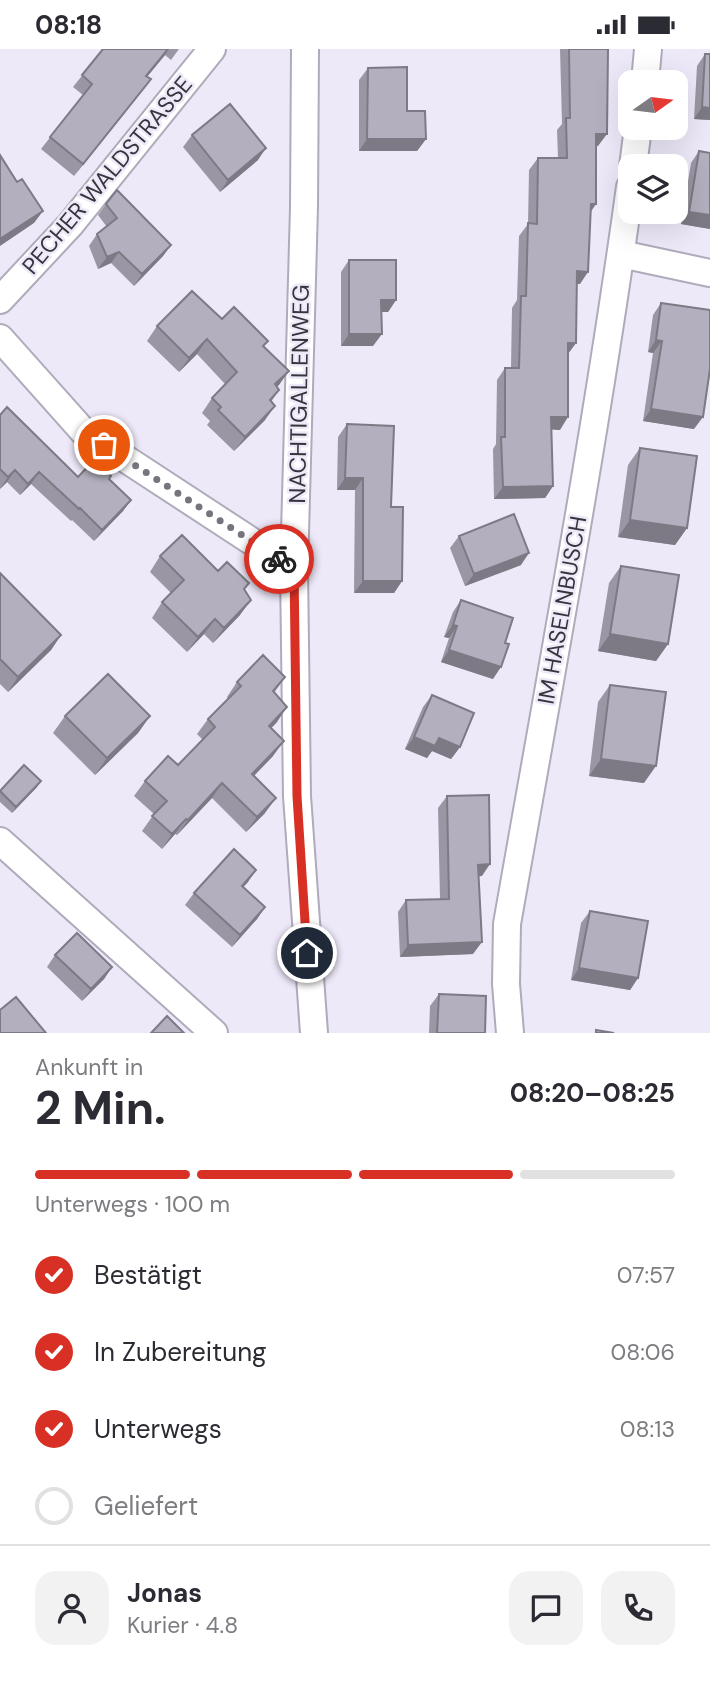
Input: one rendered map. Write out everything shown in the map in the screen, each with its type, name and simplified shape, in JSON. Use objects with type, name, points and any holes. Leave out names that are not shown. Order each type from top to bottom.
[{"type":"street","name":"PECHER WALDSTRASSE","points":[[0,300],[70,225],[212,49]]},
{"type":"street","name":"NACHTIGALLENWEG","points":[[305,49],[304,207],[294,569],[297,796],[314,1033]]},
{"type":"street","name":"IM HASELNBUSCH","points":[[510,1033],[506,984],[507,924],[625,224]]},
{"type":"street","points":[[621,254],[710,273]]},
{"type":"street","points":[[0,338],[83,431],[294,569]]},
{"type":"street","points":[[0,841],[214,1033]]},
{"type":"building","points":[[103,49],[168,49],[146,76],[151,79],[83,164],[50,137],[92,84],[82,75]]},
{"type":"building","points":[[569,49],[608,49],[607,134],[596,134],[596,204],[591,204],[588,272],[577,271],[576,343],[568,343],[568,417],[551,417],[553,486],[503,487],[501,437],[505,437],[505,368],[519,368],[521,296],[526,296],[528,223],[537,224],[538,158],[567,158],[566,118],[570,118]]},
{"type":"building","points":[[705,54],[710,54],[710,108],[702,107]]},
{"type":"building","points":[[407,67],[407,111],[425,111],[426,139],[367,139],[368,68]]},
{"type":"building","points":[[230,104],[266,148],[228,180],[192,135]]},
{"type":"building","points":[[699,151],[710,153],[710,215],[689,212]]},
{"type":"building","points":[[0,155],[17,182],[22,179],[43,211],[0,239]]},
{"type":"building","points":[[117,190],[171,245],[142,274],[119,252],[107,257],[97,234],[117,218],[106,204]]},
{"type":"building","points":[[349,260],[396,260],[396,300],[381,300],[382,334],[349,334]]},
{"type":"building","points":[[192,291],[222,319],[234,307],[268,341],[263,346],[289,371],[275,384],[279,390],[270,400],[275,406],[245,437],[218,410],[221,407],[212,398],[237,372],[207,339],[189,358],[157,326]]},
{"type":"building","points":[[661,303],[710,310],[710,369],[703,417],[651,409],[662,341],[656,340]]},
{"type":"building","points":[[7,407],[78,477],[94,460],[131,500],[102,530],[39,472],[28,484],[15,470],[8,477],[0,469],[0,415]]},
{"type":"building","points":[[347,424],[394,426],[391,507],[403,507],[402,581],[363,581],[363,478],[345,478]]},
{"type":"building","points":[[640,448],[697,456],[687,528],[630,520]]},
{"type":"building","points":[[514,514],[529,553],[474,574],[459,536]]},
{"type":"building","points":[[182,535],[218,571],[227,562],[249,583],[244,589],[251,600],[224,628],[215,619],[198,637],[162,602],[184,580],[160,556]]},
{"type":"building","points":[[621,566],[679,575],[668,644],[610,634]]},
{"type":"building","points":[[0,573],[61,635],[18,677],[0,659]]},
{"type":"building","points":[[461,600],[513,618],[505,643],[509,644],[501,667],[449,650],[457,626],[453,625]]},
{"type":"building","points":[[263,655],[285,677],[273,691],[287,707],[269,726],[284,741],[252,774],[276,798],[257,817],[222,783],[172,834],[152,816],[167,801],[145,781],[168,756],[178,765],[215,727],[208,719],[241,686],[237,682]]},
{"type":"building","points":[[108,674],[150,716],[107,758],[65,716]]},
{"type":"building","points":[[610,685],[666,692],[656,766],[601,759]]},
{"type":"building","points":[[432,695],[474,713],[460,747],[439,738],[435,746],[414,737]]},
{"type":"building","points":[[24,765],[41,781],[16,807],[0,791]]},
{"type":"building","points":[[489,795],[490,864],[478,865],[482,942],[408,945],[406,900],[449,899],[447,796]]},
{"type":"building","points":[[234,849],[256,870],[242,886],[265,907],[240,935],[194,893]]},
{"type":"building","points":[[590,911],[648,921],[638,978],[579,968]]},
{"type":"building","points":[[77,933],[112,967],[91,989],[55,955]]},
{"type":"building","points":[[439,994],[486,996],[485,1033],[437,1033]]},
{"type":"building","points":[[16,997],[46,1033],[0,1033],[0,1010]]},
{"type":"building","points":[[167,1016],[184,1033],[151,1033]]},
{"type":"way so far","points":[[104,445],[279,559]]},
{"type":"route","points":[[279,559],[294,569],[297,796],[307,953]]}]
